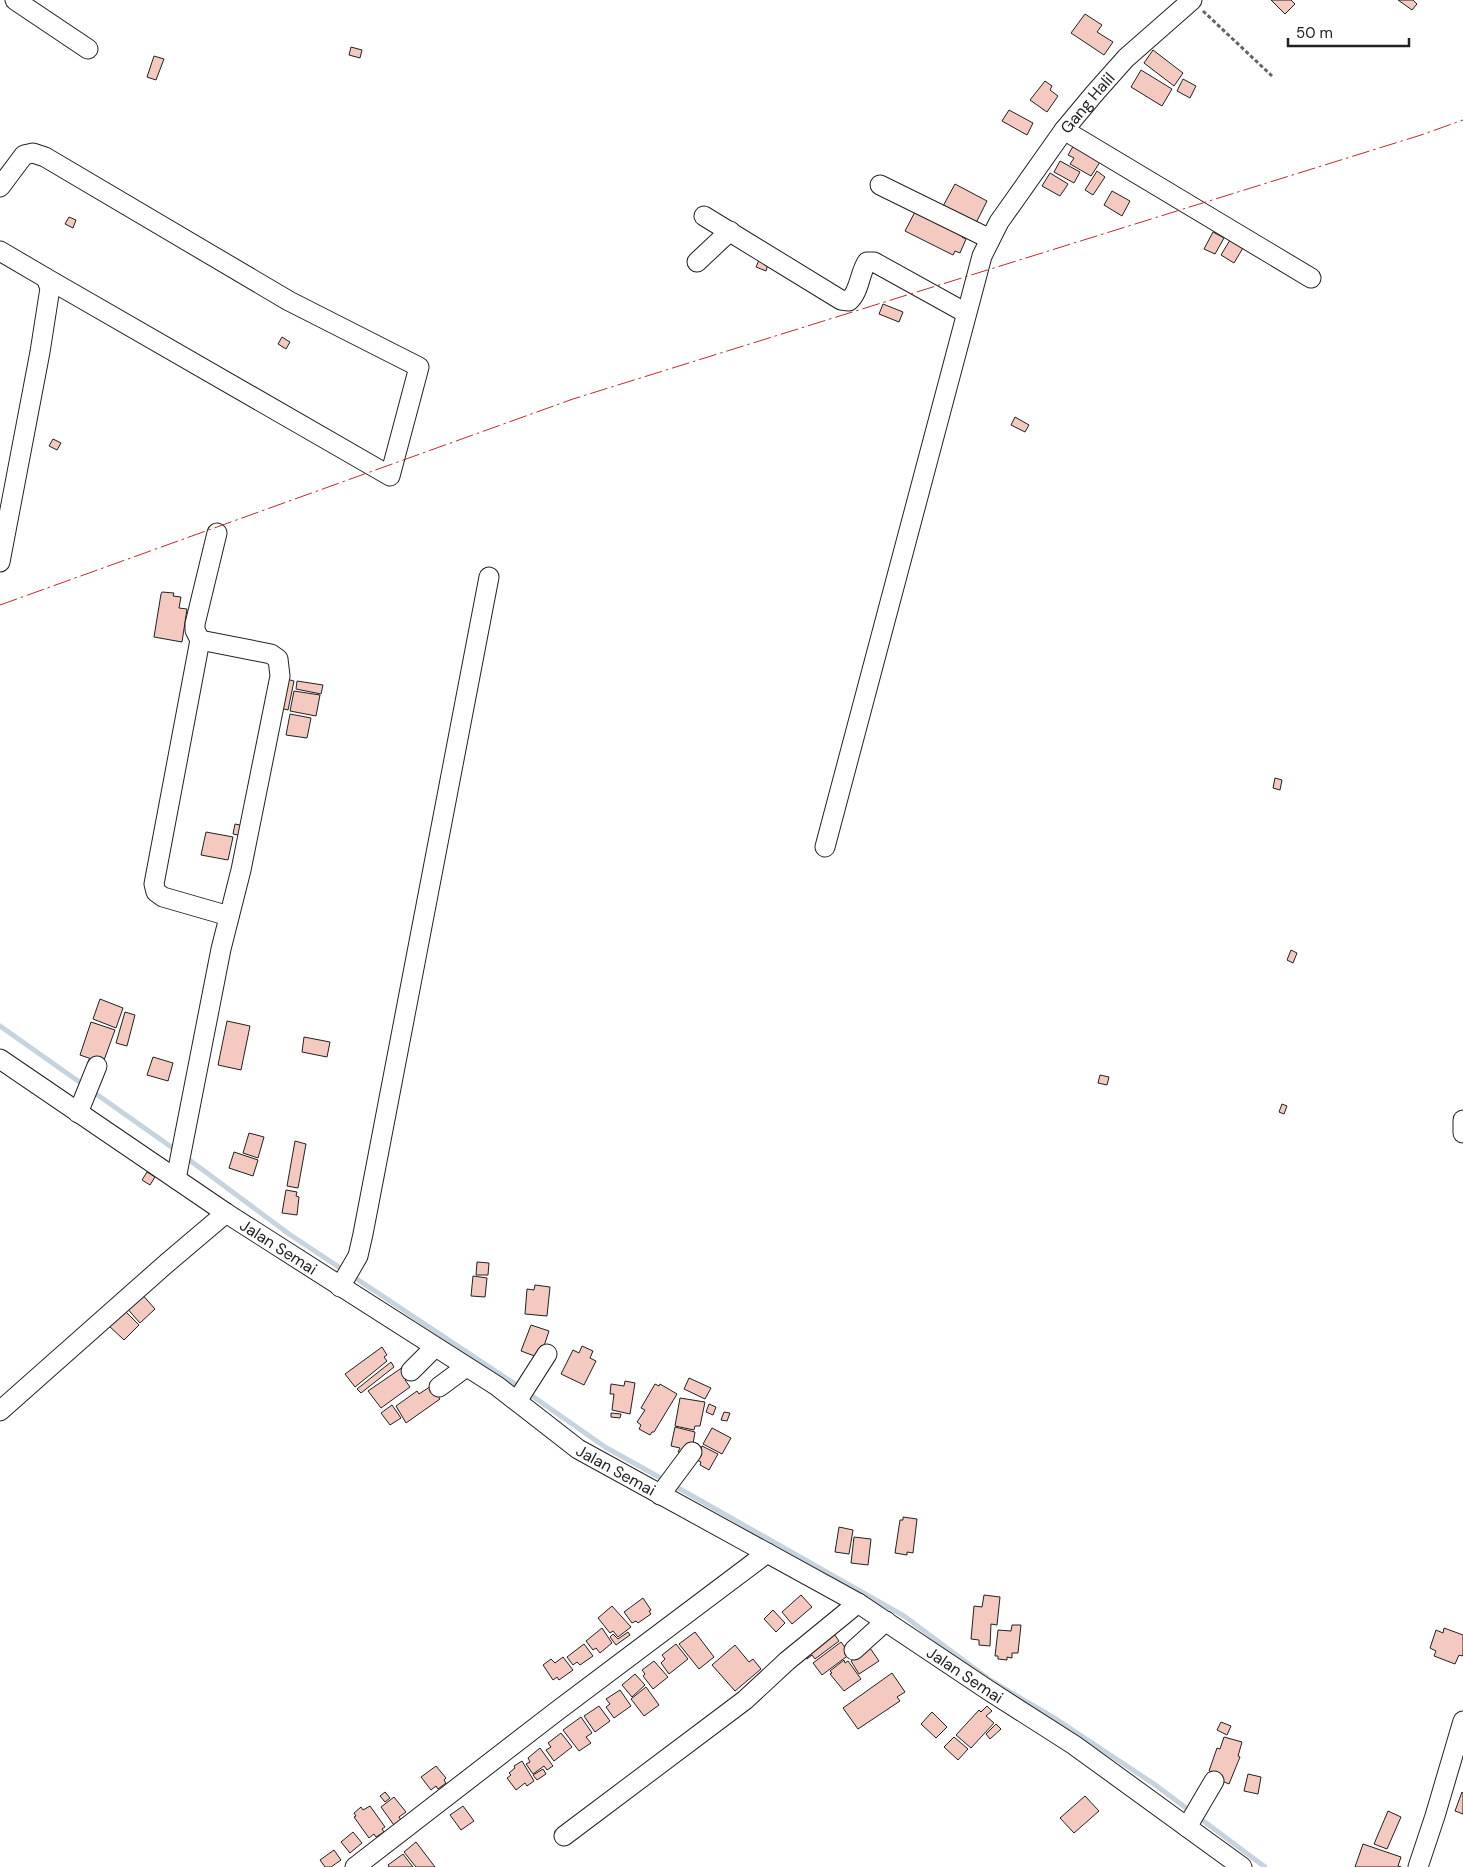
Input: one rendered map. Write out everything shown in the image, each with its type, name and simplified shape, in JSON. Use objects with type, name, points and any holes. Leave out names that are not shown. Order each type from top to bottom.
[{"type":"street","points":[[15,0],[88,49]]},
{"type":"street","name":"Gang Halil","points":[[825,847],[982,256],[999,222],[1064,130],[1126,58],[1192,0]]},
{"type":"street","points":[[1064,130],[1311,278]]},
{"type":"street","points":[[0,187],[24,155],[33,153],[45,157],[289,301],[419,367],[390,476],[0,251]]},
{"type":"street","points":[[880,185],[990,239]]},
{"type":"street","points":[[704,216],[841,300],[849,301],[854,297],[863,268],[867,262],[874,262],[966,313]]},
{"type":"street","points":[[697,262],[730,231]]},
{"type":"street","points":[[0,562],[50,288],[46,278]]},
{"type":"street","points":[[217,533],[195,624],[195,630],[200,640],[154,884],[156,892],[163,897],[229,916]]},
{"type":"street","points":[[342,1284],[358,1256],[363,1234],[489,577]]},
{"type":"street","points":[[177,1175],[280,676],[278,659],[267,652],[200,640]]},
{"type":"street","name":"Jalan Semai","points":[[0,1059],[80,1108],[177,1175],[226,1213],[342,1284],[466,1367],[520,1397],[578,1449],[668,1485],[767,1553],[858,1602],[988,1690],[1190,1822],[1242,1867]]},
{"type":"street","points":[[80,1108],[97,1066]]},
{"type":"street","points":[[1463,1120],[1463,1133]]},
{"type":"street","points":[[0,1411],[226,1213]]},
{"type":"street","points":[[411,1371],[435,1347]]},
{"type":"street","points":[[520,1397],[547,1354]]},
{"type":"street","points":[[439,1387],[466,1367]]},
{"type":"street","points":[[668,1485],[692,1452]]},
{"type":"street","points":[[355,1867],[549,1717],[767,1553]]},
{"type":"street","points":[[564,1836],[744,1700],[858,1602]]},
{"type":"street","points":[[854,1650],[886,1621]]},
{"type":"street","points":[[1418,1867],[1436,1816],[1463,1721]]},
{"type":"street","points":[[1190,1822],[1214,1781]]},
{"type":"path","points":[[1192,0],[1272,76]]},
{"type":"building","points":[[1271,0],[1291,0],[1295,4],[1285,14]]},
{"type":"building","points":[[1398,0],[1413,0],[1417,4],[1412,10]]},
{"type":"building","points":[[1085,14],[1102,25],[1097,32],[1113,42],[1104,55],[1071,33]]},
{"type":"building","points":[[351,47],[362,50],[360,58],[349,55]]},
{"type":"building","points":[[1153,50],[1183,73],[1174,86],[1144,63]]},
{"type":"building","points":[[154,56],[164,59],[156,80],[147,77]]},
{"type":"building","points":[[1141,70],[1172,89],[1162,106],[1131,87]]},
{"type":"building","points":[[1183,79],[1196,86],[1190,98],[1177,91]]},
{"type":"building","points":[[1045,81],[1052,86],[1050,90],[1058,96],[1047,112],[1030,100]]},
{"type":"building","points":[[1009,110],[1033,123],[1027,135],[1002,121]]},
{"type":"building","points":[[1075,143],[1100,162],[1091,176],[1070,164],[1074,158],[1068,155]]},
{"type":"building","points":[[1060,161],[1080,172],[1074,183],[1054,172]]},
{"type":"building","points":[[1097,171],[1105,177],[1093,195],[1085,190]]},
{"type":"building","points":[[1050,173],[1068,184],[1060,196],[1042,186]]},
{"type":"building","points":[[955,184],[987,201],[975,225],[942,208]]},
{"type":"building","points":[[1112,191],[1130,201],[1122,216],[1104,205]]},
{"type":"building","points":[[917,208],[964,232],[962,237],[966,239],[960,253],[955,251],[953,255],[905,231]]},
{"type":"building","points":[[69,217],[76,220],[73,228],[65,224]]},
{"type":"building","points":[[1213,232],[1224,238],[1215,254],[1204,249]]},
{"type":"building","points":[[1230,240],[1243,248],[1234,263],[1221,255]]},
{"type":"building","points":[[759,260],[768,264],[766,271],[756,267]]},
{"type":"building","points":[[883,304],[903,312],[899,322],[879,314]]},
{"type":"building","points":[[282,337],[290,342],[286,349],[278,344]]},
{"type":"building","points":[[1015,417],[1029,425],[1025,432],[1011,425]]},
{"type":"building","points":[[53,439],[61,443],[57,450],[49,446]]},
{"type":"building","points":[[162,592],[174,593],[173,596],[181,597],[179,608],[187,609],[182,642],[154,637]]},
{"type":"building","points":[[286,679],[294,681],[288,710],[280,708]]},
{"type":"building","points":[[297,681],[323,685],[321,694],[296,689]]},
{"type":"building","points":[[294,691],[320,695],[316,716],[290,711]]},
{"type":"building","points":[[290,714],[311,718],[307,738],[286,735]]},
{"type":"building","points":[[1275,778],[1282,780],[1280,790],[1273,788]]},
{"type":"building","points":[[235,824],[245,826],[243,836],[233,834]]},
{"type":"building","points":[[206,832],[233,837],[228,860],[201,855]]},
{"type":"building","points":[[1291,950],[1297,953],[1293,963],[1287,960]]},
{"type":"building","points":[[100,999],[123,1008],[116,1028],[93,1019]]},
{"type":"building","points":[[125,1012],[135,1015],[127,1046],[116,1043]]},
{"type":"building","points":[[227,1021],[250,1026],[241,1070],[218,1065]]},
{"type":"building","points":[[91,1022],[115,1030],[103,1063],[80,1055]]},
{"type":"building","points":[[304,1037],[330,1042],[327,1057],[302,1052]]},
{"type":"building","points":[[153,1057],[173,1063],[168,1081],[147,1075]]},
{"type":"building","points":[[1100,1075],[1109,1077],[1107,1085],[1098,1083]]},
{"type":"building","points":[[1282,1104],[1287,1106],[1284,1114],[1279,1112]]},
{"type":"building","points":[[249,1133],[264,1137],[258,1158],[243,1153]]},
{"type":"building","points":[[295,1141],[306,1144],[298,1188],[287,1186]]},
{"type":"building","points":[[234,1152],[258,1160],[253,1176],[229,1168]]},
{"type":"building","points":[[147,1172],[155,1177],[150,1185],[142,1180]]},
{"type":"building","points":[[286,1190],[297,1192],[296,1196],[299,1197],[297,1215],[282,1213]]},
{"type":"building","points":[[477,1262],[489,1263],[488,1275],[476,1275]]},
{"type":"building","points":[[473,1276],[487,1278],[485,1297],[471,1296]]},
{"type":"building","points":[[535,1285],[550,1287],[547,1316],[525,1314],[527,1289],[534,1290]]},
{"type":"building","points":[[140,1292],[155,1309],[140,1323],[125,1306]]},
{"type":"building","points":[[123,1309],[139,1325],[124,1340],[108,1325]]},
{"type":"building","points":[[531,1325],[549,1331],[540,1358],[521,1351]]},
{"type":"building","points":[[582,1346],[593,1351],[590,1358],[596,1361],[584,1385],[561,1374],[573,1350],[579,1353]]},
{"type":"building","points":[[382,1347],[387,1355],[384,1357],[387,1361],[355,1387],[345,1374]]},
{"type":"building","points":[[391,1362],[394,1367],[361,1393],[357,1389]]},
{"type":"building","points":[[403,1367],[410,1376],[405,1380],[410,1387],[381,1408],[368,1391]]},
{"type":"building","points":[[689,1378],[711,1388],[705,1399],[684,1389]]},
{"type":"building","points":[[625,1381],[635,1383],[630,1414],[612,1410],[614,1394],[610,1394],[611,1384],[624,1386]]},
{"type":"building","points":[[655,1384],[659,1386],[660,1384],[677,1394],[654,1432],[650,1435],[639,1429],[641,1425],[637,1422],[645,1410],[641,1408]]},
{"type":"building","points":[[431,1386],[440,1399],[406,1423],[396,1406],[417,1391],[419,1394]]},
{"type":"building","points":[[680,1398],[705,1402],[700,1426],[695,1426],[694,1430],[675,1426]]},
{"type":"building","points":[[709,1404],[716,1407],[713,1415],[706,1412]]},
{"type":"building","points":[[392,1405],[401,1418],[390,1425],[381,1413]]},
{"type":"building","points":[[724,1412],[730,1413],[727,1421],[721,1420]]},
{"type":"building","points":[[611,1413],[621,1414],[620,1418],[611,1417]]},
{"type":"building","points":[[675,1427],[695,1432],[692,1450],[689,1455],[678,1452],[680,1448],[671,1446]]},
{"type":"building","points":[[712,1428],[731,1438],[722,1454],[703,1444]]},
{"type":"building","points":[[702,1446],[718,1454],[709,1470],[700,1465],[701,1462],[695,1459]]},
{"type":"building","points":[[903,1517],[917,1519],[913,1553],[907,1552],[907,1555],[895,1553],[900,1520],[903,1520]]},
{"type":"building","points":[[839,1527],[853,1530],[849,1554],[835,1552]]},
{"type":"building","points":[[854,1537],[871,1539],[868,1565],[851,1563]]},
{"type":"building","points":[[801,1595],[812,1607],[792,1624],[782,1612]]},
{"type":"building","points":[[984,1595],[1000,1597],[997,1625],[991,1624],[990,1646],[979,1645],[979,1640],[971,1639],[974,1606],[982,1607]]},
{"type":"building","points":[[643,1598],[651,1610],[649,1611],[651,1614],[638,1623],[636,1621],[632,1623],[624,1612]]},
{"type":"building","points":[[612,1606],[631,1627],[618,1637],[613,1631],[610,1633],[598,1618]]},
{"type":"building","points":[[773,1610],[785,1623],[776,1632],[764,1619]]},
{"type":"building","points":[[1012,1625],[1021,1625],[1018,1653],[1012,1653],[1012,1658],[1007,1657],[1007,1660],[998,1659],[998,1656],[995,1656],[998,1630],[1011,1631]]},
{"type":"building","points":[[602,1628],[612,1643],[600,1653],[596,1648],[593,1650],[586,1641]]},
{"type":"building","points":[[1444,1628],[1463,1635],[1463,1655],[1459,1655],[1455,1664],[1434,1656],[1436,1651],[1430,1648],[1436,1630],[1443,1633]]},
{"type":"building","points":[[832,1631],[839,1641],[815,1659],[812,1655],[807,1659],[802,1654]]},
{"type":"building","points":[[628,1632],[630,1635],[616,1645],[610,1637],[613,1634],[618,1639]]},
{"type":"building","points":[[695,1632],[714,1657],[699,1669],[679,1644]]},
{"type":"building","points":[[841,1642],[850,1654],[822,1675],[813,1663]]},
{"type":"building","points":[[584,1644],[593,1656],[580,1665],[577,1662],[573,1665],[567,1657]]},
{"type":"building","points":[[676,1644],[688,1659],[669,1674],[661,1663],[665,1659],[662,1655]]},
{"type":"building","points":[[735,1645],[749,1662],[753,1659],[761,1669],[735,1691],[712,1665]]},
{"type":"building","points":[[870,1648],[879,1661],[859,1674],[851,1661]]},
{"type":"building","points":[[563,1657],[573,1670],[559,1680],[557,1677],[553,1680],[543,1665],[551,1659],[555,1663]]},
{"type":"building","points":[[844,1660],[845,1663],[848,1661],[861,1679],[844,1691],[830,1674],[832,1673],[830,1671]]},
{"type":"building","points":[[654,1661],[668,1677],[653,1689],[643,1676],[645,1674],[642,1670]]},
{"type":"building","points":[[892,1673],[905,1692],[897,1697],[900,1701],[858,1729],[843,1708]]},
{"type":"building","points":[[635,1674],[645,1685],[632,1697],[622,1685]]},
{"type":"building","points":[[646,1687],[659,1705],[644,1716],[631,1699]]},
{"type":"building","points":[[620,1690],[631,1706],[614,1718],[606,1707],[610,1704],[606,1699]]},
{"type":"building","points":[[599,1706],[610,1721],[595,1732],[584,1716]]},
{"type":"building","points":[[987,1706],[992,1711],[986,1716],[994,1723],[971,1748],[956,1735],[979,1710],[981,1712]]},
{"type":"building","points":[[932,1712],[947,1727],[936,1738],[921,1724]]},
{"type":"building","points":[[581,1717],[592,1733],[586,1737],[591,1743],[579,1751],[563,1730]]},
{"type":"building","points":[[1221,1722],[1231,1726],[1227,1735],[1217,1730]]},
{"type":"building","points":[[996,1724],[1001,1729],[990,1739],[986,1734]]},
{"type":"building","points":[[561,1733],[572,1747],[554,1761],[546,1750],[551,1747],[548,1743]]},
{"type":"building","points":[[954,1737],[968,1749],[958,1760],[944,1747]]},
{"type":"building","points":[[1224,1737],[1242,1742],[1238,1756],[1240,1757],[1229,1784],[1215,1778],[1216,1774],[1209,1771],[1217,1748],[1220,1749]]},
{"type":"building","points":[[540,1748],[553,1766],[547,1770],[544,1766],[533,1774],[526,1764],[530,1762],[528,1758]]},
{"type":"building","points":[[522,1761],[534,1781],[527,1786],[525,1783],[516,1790],[507,1778],[511,1775],[509,1773],[515,1768],[514,1766]]},
{"type":"building","points":[[436,1766],[446,1778],[444,1780],[446,1783],[438,1789],[436,1786],[431,1790],[421,1777]]},
{"type":"building","points":[[543,1769],[546,1774],[537,1780],[533,1775]]},
{"type":"building","points":[[1248,1774],[1261,1777],[1258,1794],[1244,1791]]},
{"type":"building","points":[[385,1792],[390,1798],[385,1802],[380,1796]]},
{"type":"building","points":[[1463,1793],[1463,1814],[1455,1811]]},
{"type":"building","points":[[1085,1796],[1099,1811],[1074,1833],[1060,1818]]},
{"type":"building","points":[[394,1797],[406,1812],[399,1817],[403,1823],[396,1828],[381,1807]]},
{"type":"building","points":[[370,1806],[385,1827],[382,1829],[384,1832],[376,1837],[374,1834],[369,1838],[354,1817],[356,1816],[354,1813],[361,1807],[363,1810]]},
{"type":"building","points":[[463,1806],[474,1821],[461,1830],[450,1815]]},
{"type":"building","points":[[1388,1811],[1401,1817],[1387,1849],[1374,1844]]},
{"type":"building","points":[[353,1832],[362,1843],[350,1853],[341,1842]]},
{"type":"building","points":[[416,1842],[435,1867],[416,1867],[404,1852]]},
{"type":"building","points":[[1363,1844],[1401,1857],[1398,1866],[1401,1867],[1355,1867]]},
{"type":"building","points":[[334,1850],[341,1860],[331,1867],[325,1867],[320,1860]]},
{"type":"building","points":[[403,1854],[413,1867],[389,1867],[388,1865]]},
{"type":"waterway","points":[[0,1026],[85,1086]]},
{"type":"waterway","points":[[92,1091],[177,1151]]},
{"type":"waterway","points":[[184,1156],[289,1234],[521,1388]]},
{"type":"waterway","points":[[528,1393],[605,1447],[666,1481]]},
{"type":"waterway","points":[[673,1485],[904,1616],[990,1680],[1056,1719],[1154,1784],[1265,1867]]},
{"type":"power","points":[[0,605],[573,399],[1421,135],[1463,120]]}]
